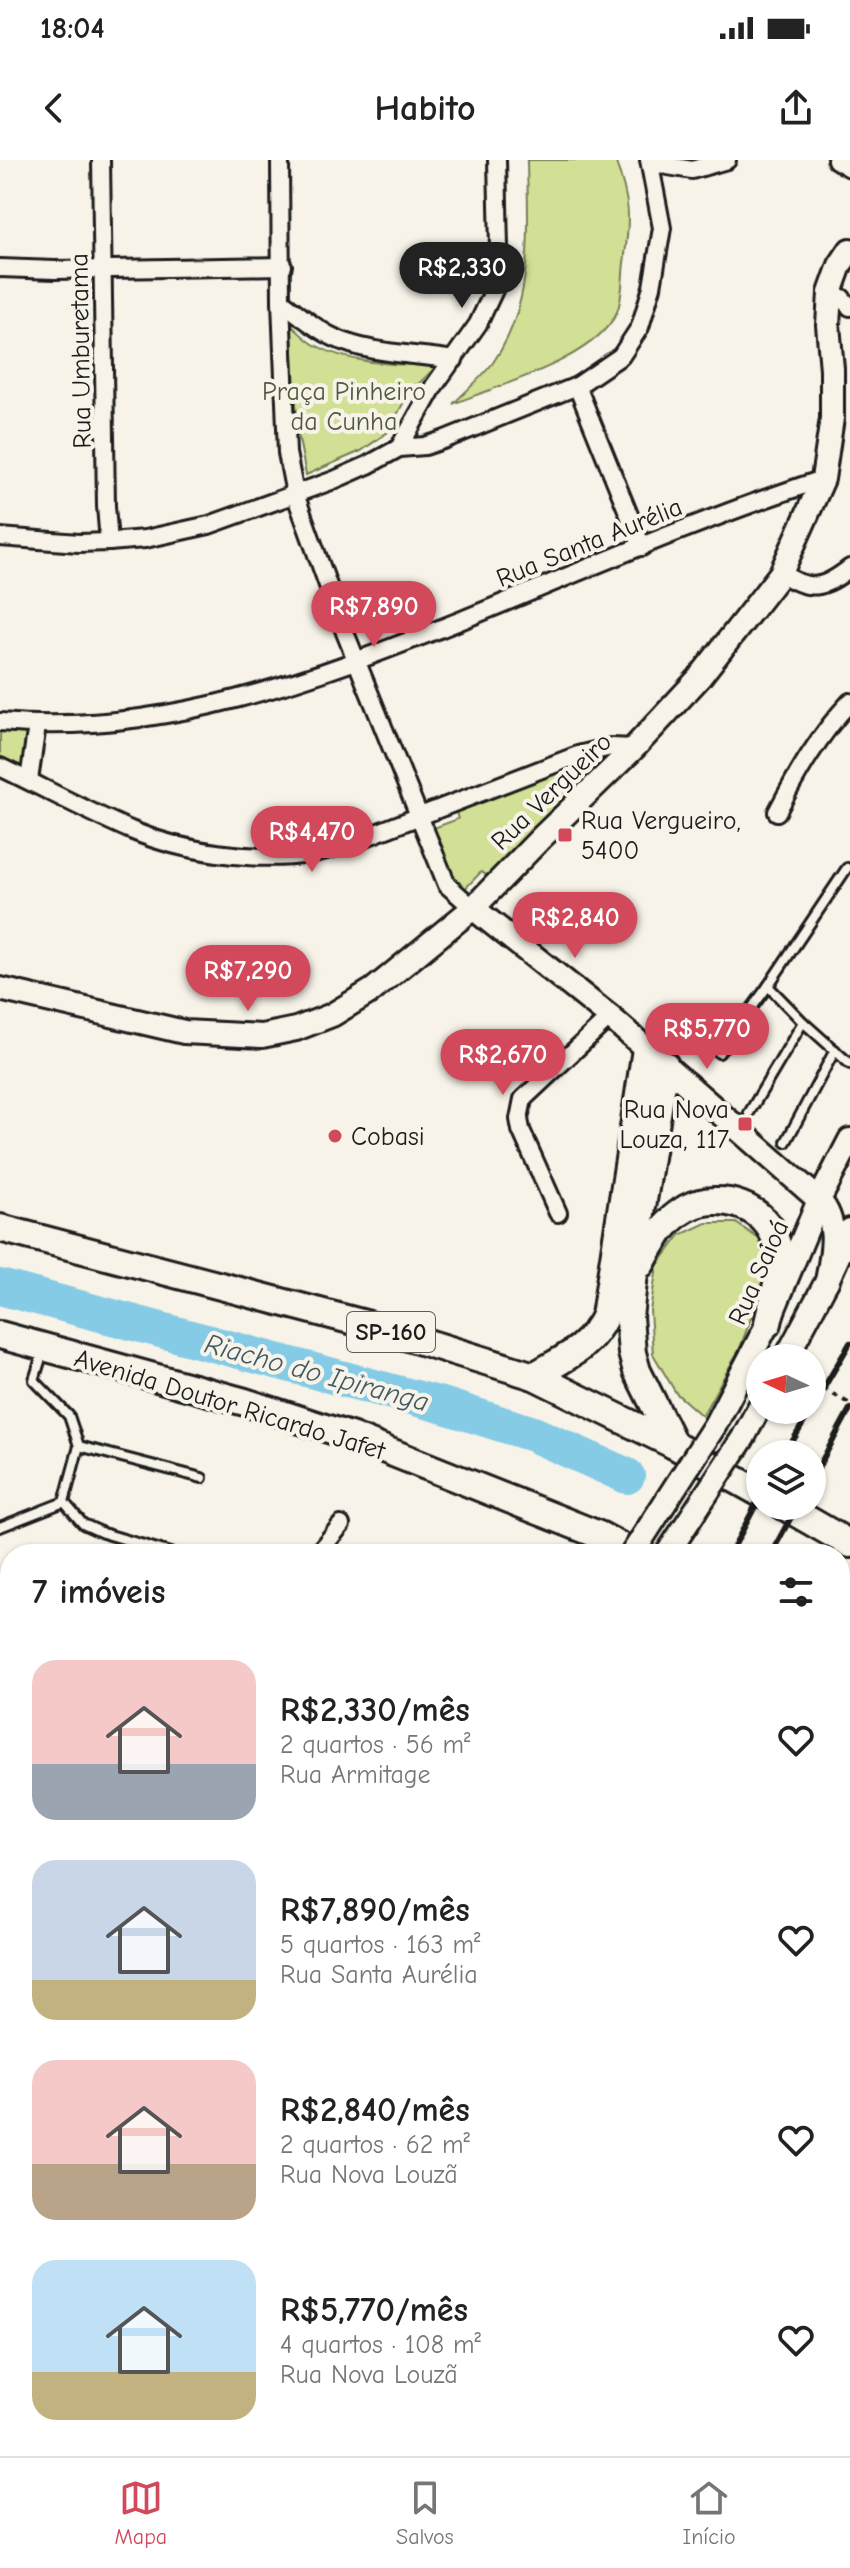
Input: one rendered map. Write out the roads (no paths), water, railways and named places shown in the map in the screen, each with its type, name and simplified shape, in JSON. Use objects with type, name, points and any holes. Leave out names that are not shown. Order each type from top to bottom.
[{"type":"main road","name":"Rua Vergueiro","points":[[0,989],[184,1032],[262,1036],[296,1029],[332,1015],[373,990],[473,908],[554,824],[634,748],[699,678],[781,573],[823,479],[832,418],[828,325],[830,293],[840,265],[850,250]]},
{"type":"main road","points":[[473,908],[610,1017],[819,1200],[828,1213],[834,1244],[827,1281]]},
{"type":"main road","points":[[656,1057],[629,1317],[635,1362],[674,1445]]},
{"type":"main road","points":[[534,1376],[586,1345],[605,1316],[656,1057]]},
{"type":"main road","name":"Rua Saioá","points":[[639,1544],[715,1425],[768,1323],[819,1200],[850,1140]]},
{"type":"main road","points":[[632,1282],[655,1236],[686,1209],[706,1202],[731,1201],[766,1222],[777,1243],[779,1265],[768,1323]]},
{"type":"main road","name":"SP-160","points":[[0,1228],[369,1325],[534,1376],[674,1445],[746,1485]]},
{"type":"main road","points":[[793,1344],[850,1230]]},
{"type":"main road","name":"Avenida Doutor Ricardo Jafet","points":[[0,1335],[245,1402],[353,1437],[593,1544]]},
{"type":"main road","points":[[674,1544],[750,1424]]},
{"type":"main road","points":[[808,1520],[850,1544]]},
{"type":"street","name":"Rua Umburetama","points":[[101,160],[109,542]]},
{"type":"street","points":[[280,160],[287,453],[295,494],[357,662],[447,885],[473,908]]},
{"type":"street","points":[[399,448],[422,405],[478,324],[494,290],[499,248],[497,160]]},
{"type":"street","points":[[0,537],[109,542],[145,539],[209,525],[368,465],[399,448],[425,446],[443,440],[577,386],[621,356],[640,327],[652,287],[662,228],[650,162],[692,170],[727,160]]},
{"type":"street","points":[[836,160],[850,168]]},
{"type":"street","points":[[0,268],[283,266]]},
{"type":"street","points":[[830,293],[842,298],[850,307]]},
{"type":"street","points":[[281,301],[330,336],[348,343],[370,350],[454,360]]},
{"type":"street","points":[[577,386],[642,547]]},
{"type":"street","name":"Rua Santa Aurélia","points":[[0,722],[37,725],[162,717],[248,697],[357,662],[748,504],[823,479]]},
{"type":"street","points":[[781,573],[797,584],[819,586],[833,581],[850,568]]},
{"type":"street","points":[[777,812],[805,761],[831,722],[850,702]]},
{"type":"street","points":[[29,780],[37,725]]},
{"type":"street","points":[[0,767],[136,833],[188,848],[277,856],[309,854],[345,845],[578,755],[611,747],[634,748]]},
{"type":"street","points":[[558,1213],[521,1130],[520,1109],[523,1099],[610,1017]]},
{"type":"street","points":[[325,1544],[341,1525]]},
{"type":"lane","points":[[719,1053],[847,868]]},
{"type":"lane","points":[[768,986],[850,1064]]},
{"type":"lane","points":[[749,1113],[803,1022]]},
{"type":"lane","points":[[786,1142],[835,1050]]},
{"type":"lane","points":[[45,1347],[34,1380],[69,1416],[79,1446],[64,1502]]},
{"type":"lane","points":[[79,1446],[202,1478]]},
{"type":"lane","points":[[0,1527],[64,1502]]},
{"type":"lane","points":[[64,1502],[83,1524],[140,1544]]},
{"type":"waterway","name":"Riacho do Ipiranga","points":[[0,1287],[445,1406],[533,1434],[627,1476]]},
{"type":"railway","points":[[826,1384],[850,1343]]},
{"type":"railway","points":[[826,1453],[850,1409]]},
{"type":"railway","points":[[793,1440],[803,1424]]},
{"type":"railway","points":[[735,1544],[748,1520]]},
{"type":"railway","points":[[776,1544],[789,1520]]},
{"type":"place","name":"Rua Vergueiro, 5400","points":[[565,835]]},
{"type":"place","name":"Rua Nova Louza, 117","points":[[745,1124]]},
{"type":"place","name":"Cobasi","points":[[335,1136]]},
{"type":"park label","name":"Praça Pinheiro da Cunha","points":[[344,406]]}]
